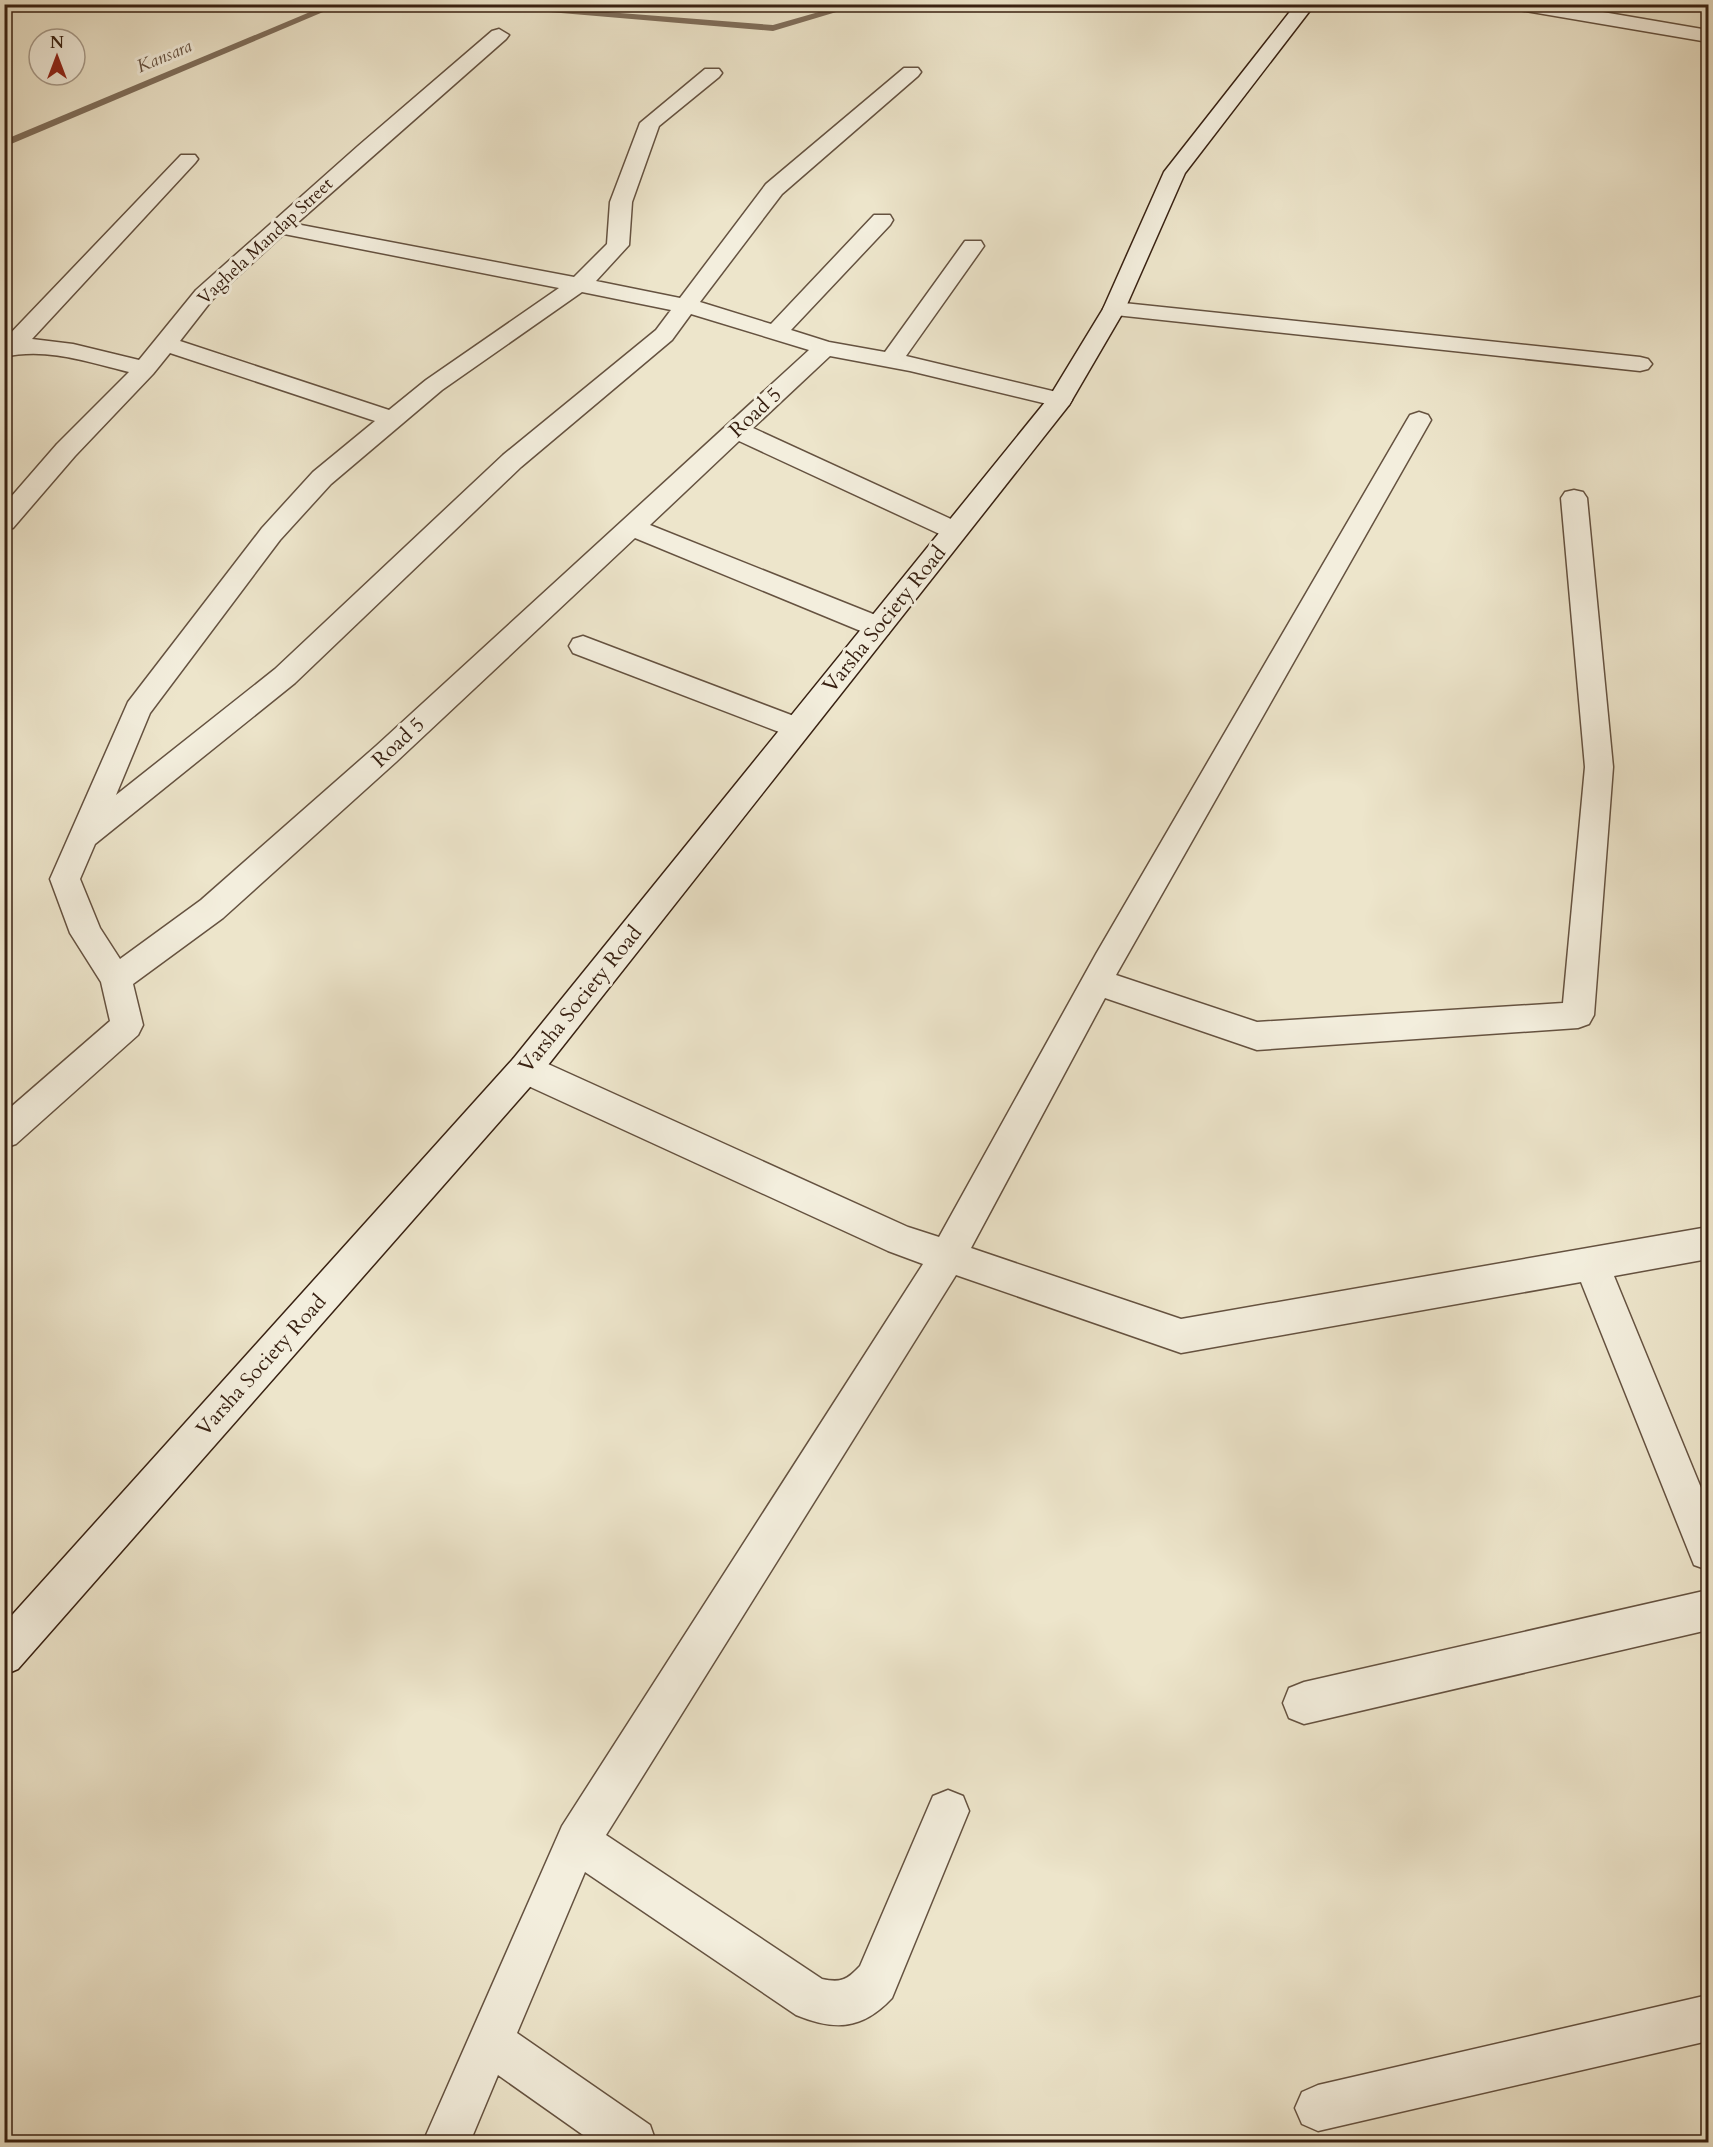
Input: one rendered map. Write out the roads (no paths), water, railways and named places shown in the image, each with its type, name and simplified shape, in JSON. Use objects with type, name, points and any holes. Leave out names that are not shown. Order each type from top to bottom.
[{"type":"street","points":[[4,7],[11,4]]},
{"type":"street","name":"Varsha Society Road","points":[[4,1655],[525,1069],[1060,400],[1114,309],[1175,172],[1306,4]]},
{"type":"street","points":[[1519,4],[1708,36]]},
{"type":"street","name":"Vaghela Mandap Street","points":[[4,522],[66,450],[145,369],[204,295],[499,35]]},
{"type":"street","points":[[82,839],[285,676],[512,461],[664,335],[774,189],[911,72]]},
{"type":"street","points":[[4,1134],[128,1025],[116,979],[86,933],[64,879],[138,709],[272,534],[322,478],[434,385],[578,285],[618,245],[621,202],[650,123],[712,73]]},
{"type":"street","points":[[8,348],[188,159]]},
{"type":"street","points":[[775,333],[882,220]]},
{"type":"street","points":[[280,226],[688,306],[825,348],[1060,400]]},
{"type":"street","points":[[891,361],[973,246]]},
{"type":"street","points":[[1114,309],[1640,364]]},
{"type":"street","points":[[166,344],[393,419]]},
{"type":"street","points":[[8,348],[58,348],[145,369]]},
{"type":"street","name":"Road 5","points":[[116,979],[212,909],[386,754],[825,348]]},
{"type":"street","points":[[446,2142],[577,1841],[948,1256],[1097,982],[1419,420]]},
{"type":"street","points":[[736,430],[955,531]]},
{"type":"street","points":[[1097,982],[1257,1036],[1578,1015],[1599,767],[1574,498]]},
{"type":"street","points":[[631,527],[878,627]]},
{"type":"street","points":[[583,646],[797,728]]},
{"type":"street","points":[[525,1069],[900,1240],[1180,1336],[1708,1243]]},
{"type":"street","points":[[1591,1263],[1708,1551]]},
{"type":"street","points":[[1304,1703],[1708,1610]]},
{"type":"street","points":[[577,1841],[812,1999],[836,2006],[861,1999],[876,1982],[948,1811]]},
{"type":"street","points":[[1318,2108],[1708,2018]]},
{"type":"street","points":[[490,2042],[633,2142]]},
{"type":"waterway","name":"Kansara","points":[[4,144],[338,4]]},
{"type":"waterway","name":"Kansara","points":[[460,4],[773,28],[859,4]]}]
